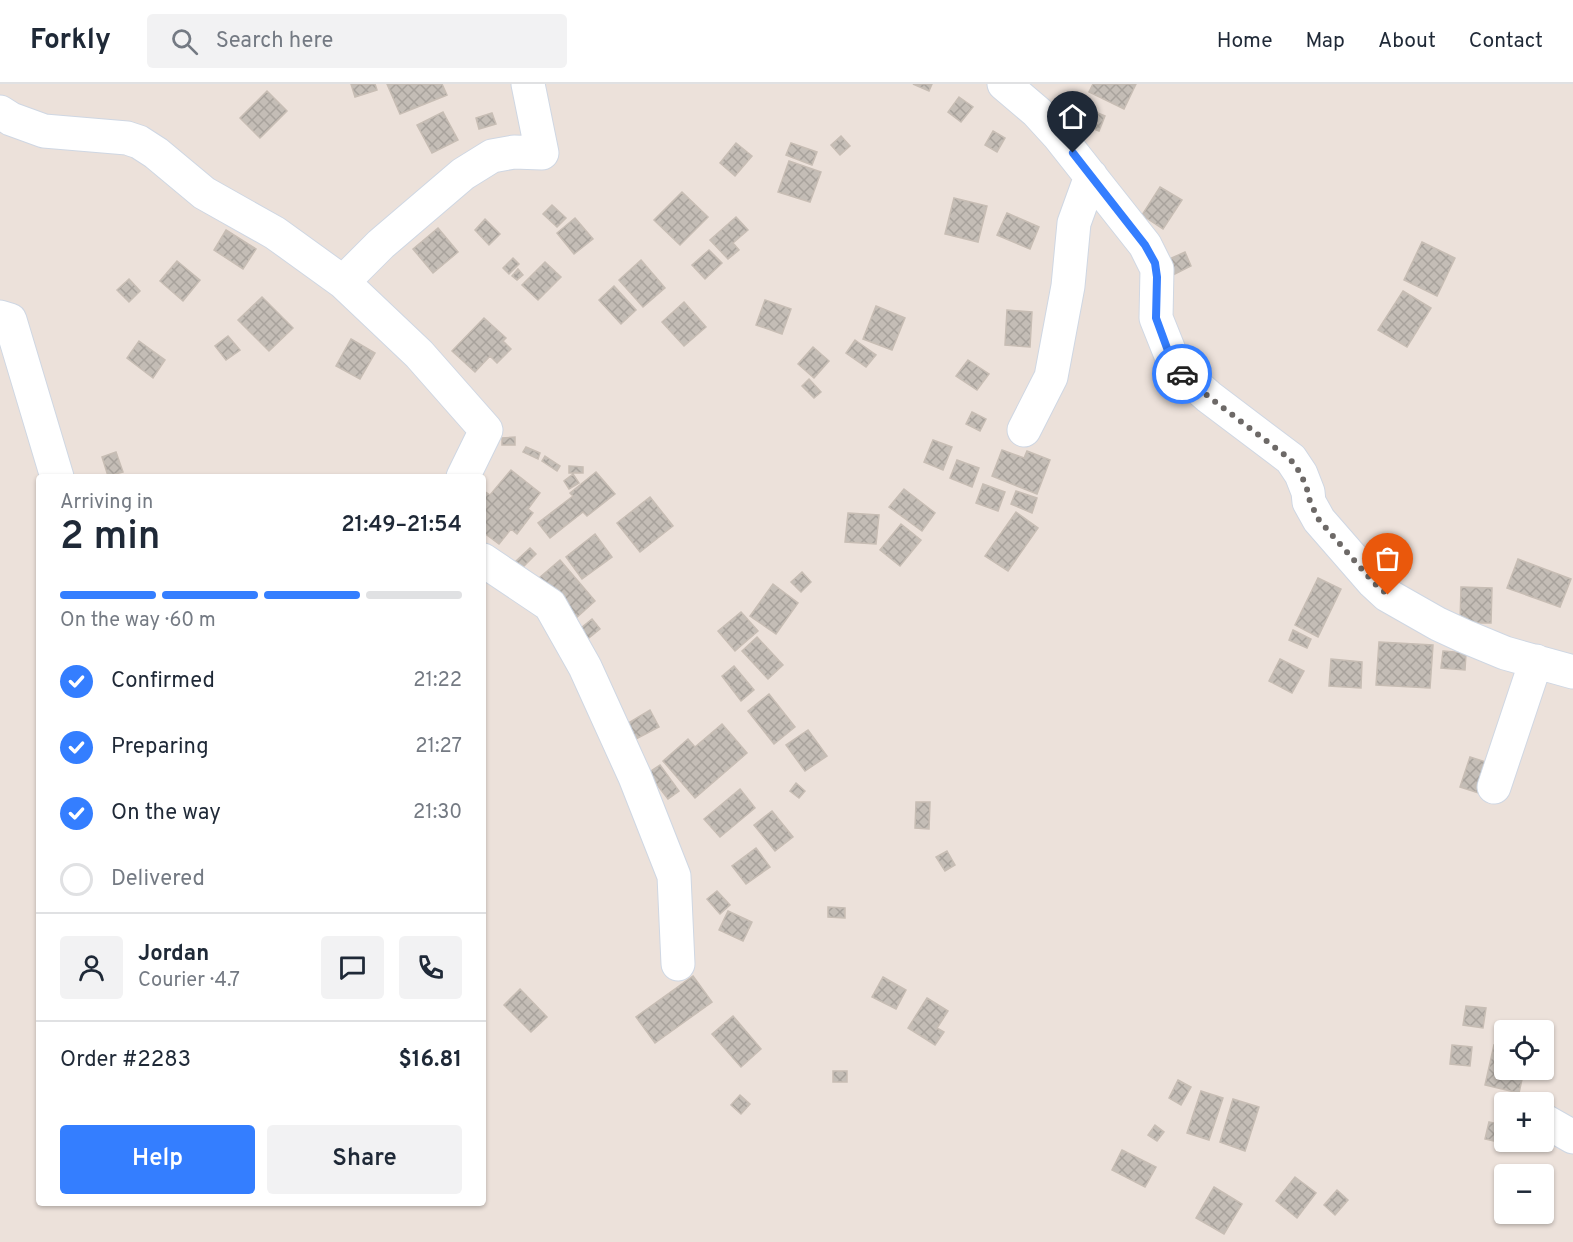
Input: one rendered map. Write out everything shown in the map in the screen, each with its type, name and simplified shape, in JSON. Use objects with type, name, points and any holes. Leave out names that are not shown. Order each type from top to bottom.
[{"type":"street","points":[[343,282],[388,237],[463,174],[492,156],[514,152],[542,153],[528,84]]},
{"type":"street","points":[[1004,84],[1037,112],[1145,245],[1155,263],[1156,318],[1176,368],[1209,397],[1290,459],[1301,474],[1310,502],[1319,520],[1373,582],[1388,595],[1464,636],[1505,653],[1573,672]]},
{"type":"street","points":[[0,112],[11,119],[44,131],[127,138],[139,142],[173,165],[204,193],[275,233],[343,282],[419,354],[486,430],[464,474]]},
{"type":"street","points":[[1024,430],[1051,377],[1068,286],[1074,223],[1091,176]]},
{"type":"street","points":[[0,317],[10,320],[56,474]]},
{"type":"street","points":[[486,562],[550,605],[585,668],[635,777],[674,876],[678,964]]},
{"type":"street","points":[[1494,787],[1536,661]]},
{"type":"street","points":[[1554,1126],[1573,1137]]},
{"type":"building","points":[[351,84],[375,84],[377,90],[355,97]]},
{"type":"building","points":[[387,84],[442,84],[447,95],[400,114]]},
{"type":"building","points":[[913,84],[932,84],[929,91]]},
{"type":"building","points":[[1093,84],[1136,84],[1124,109],[1089,92]]},
{"type":"building","points":[[267,91],[287,111],[260,138],[240,118]]},
{"type":"building","points":[[959,97],[973,107],[961,122],[948,112]]},
{"type":"building","points":[[1088,109],[1105,116],[1099,131],[1081,124]]},
{"type":"building","points":[[443,112],[458,140],[432,153],[417,125]]},
{"type":"building","points":[[492,113],[496,124],[479,129],[476,118]]},
{"type":"building","points":[[993,131],[1005,138],[997,152],[985,145]]},
{"type":"building","points":[[841,136],[850,146],[840,155],[831,145]]},
{"type":"building","points":[[736,143],[752,156],[735,176],[720,163]]},
{"type":"building","points":[[791,143],[817,152],[812,165],[786,155]]},
{"type":"building","points":[[789,161],[821,172],[810,202],[778,192]]},
{"type":"building","points":[[1160,187],[1182,200],[1163,229],[1142,215]]},
{"type":"building","points":[[682,192],[708,217],[680,245],[654,220]]},
{"type":"building","points":[[954,198],[987,206],[978,242],[945,234]]},
{"type":"building","points":[[552,205],[566,218],[557,227],[543,214]]},
{"type":"building","points":[[1007,213],[1039,227],[1030,249],[997,235]]},
{"type":"building","points":[[736,217],[748,230],[733,243],[739,250],[728,259],[710,240]]},
{"type":"building","points":[[575,218],[593,239],[574,254],[557,233]]},
{"type":"building","points":[[485,219],[500,234],[489,245],[475,230]]},
{"type":"building","points":[[438,228],[458,252],[433,273],[413,249]]},
{"type":"building","points":[[226,230],[256,249],[243,269],[214,250]]},
{"type":"building","points":[[1422,242],[1455,258],[1437,296],[1404,280]]},
{"type":"building","points":[[709,250],[722,263],[705,279],[692,265]]},
{"type":"building","points":[[1185,252],[1191,266],[1171,276],[1165,261]]},
{"type":"building","points":[[513,258],[519,264],[509,274],[503,268]]},
{"type":"building","points":[[641,260],[665,288],[643,307],[619,280]]},
{"type":"building","points":[[177,261],[200,280],[183,301],[160,281]]},
{"type":"building","points":[[545,262],[561,277],[538,300],[522,285]]},
{"type":"building","points":[[518,269],[523,275],[517,280],[512,276]]},
{"type":"building","points":[[129,279],[140,291],[129,302],[117,290]]},
{"type":"building","points":[[614,286],[636,310],[621,324],[599,300]]},
{"type":"building","points":[[1403,291],[1431,308],[1407,347],[1378,330]]},
{"type":"building","points":[[262,297],[293,328],[269,351],[238,320]]},
{"type":"building","points":[[765,300],[791,309],[782,334],[756,325]]},
{"type":"building","points":[[684,302],[706,327],[684,346],[662,322]]},
{"type":"building","points":[[876,306],[905,318],[892,350],[863,339]]},
{"type":"building","points":[[1007,310],[1032,312],[1030,347],[1005,345]]},
{"type":"building","points":[[484,318],[506,338],[503,341],[511,349],[497,363],[490,356],[475,372],[452,351]]},
{"type":"building","points":[[228,336],[240,350],[226,360],[215,346]]},
{"type":"building","points":[[351,339],[375,353],[360,379],[336,366]]},
{"type":"building","points":[[855,340],[876,355],[866,367],[846,353]]},
{"type":"building","points":[[139,341],[165,360],[153,378],[127,358]]},
{"type":"building","points":[[813,347],[829,361],[814,378],[798,364]]},
{"type":"building","points":[[968,360],[989,374],[977,390],[956,376]]},
{"type":"building","points":[[809,379],[821,392],[814,398],[802,386]]},
{"type":"building","points":[[972,412],[986,419],[980,431],[966,424]]},
{"type":"building","points":[[515,437],[515,445],[502,445],[502,438]]},
{"type":"building","points":[[933,440],[952,447],[943,470],[924,462]]},
{"type":"building","points":[[526,447],[540,453],[538,459],[523,452]]},
{"type":"building","points":[[1002,450],[1024,458],[1027,451],[1050,460],[1037,494],[992,476]]},
{"type":"building","points":[[116,452],[123,472],[107,474],[102,457]]},
{"type":"building","points":[[545,456],[560,466],[557,471],[542,461]]},
{"type":"building","points":[[957,460],[979,468],[972,487],[950,478]]},
{"type":"building","points":[[569,466],[583,467],[583,473],[569,473]]},
{"type":"building","points":[[511,470],[540,493],[528,509],[533,513],[517,534],[511,529],[499,544],[486,534],[486,492],[490,495]]},
{"type":"building","points":[[596,472],[615,494],[587,516],[583,512],[550,538],[538,523],[573,496],[570,493]]},
{"type":"building","points":[[573,474],[579,483],[569,489],[564,481]]},
{"type":"building","points":[[983,484],[1005,492],[998,511],[976,503]]},
{"type":"building","points":[[904,489],[935,513],[922,531],[889,507]]},
{"type":"building","points":[[1016,491],[1037,498],[1032,513],[1011,504]]},
{"type":"building","points":[[650,497],[673,526],[640,552],[617,523]]},
{"type":"building","points":[[1016,512],[1038,528],[1008,571],[985,556]]},
{"type":"building","points":[[848,513],[879,515],[876,544],[845,542]]},
{"type":"building","points":[[901,524],[921,540],[900,566],[880,550]]},
{"type":"building","points":[[595,534],[612,557],[582,579],[566,557]]},
{"type":"building","points":[[530,548],[536,554],[522,568],[515,562]]},
{"type":"building","points":[[1518,559],[1571,579],[1560,607],[1507,588]]},
{"type":"building","points":[[560,560],[595,601],[575,619],[539,578]]},
{"type":"building","points":[[802,572],[811,582],[801,592],[791,582]]},
{"type":"building","points":[[1318,578],[1341,589],[1318,637],[1295,625]]},
{"type":"building","points":[[773,584],[798,603],[776,634],[750,616]]},
{"type":"building","points":[[1461,587],[1492,588],[1491,623],[1460,623]]},
{"type":"building","points":[[741,612],[758,631],[735,651],[718,631]]},
{"type":"building","points":[[592,619],[600,629],[584,642],[576,632]]},
{"type":"building","points":[[1293,630],[1311,639],[1307,648],[1289,640]]},
{"type":"building","points":[[757,637],[783,665],[768,679],[742,651]]},
{"type":"building","points":[[1379,642],[1433,645],[1430,688],[1376,685]]},
{"type":"building","points":[[1443,651],[1466,653],[1465,670],[1441,668]]},
{"type":"building","points":[[1280,659],[1304,671],[1292,693],[1269,681]]},
{"type":"building","points":[[1331,659],[1362,662],[1361,688],[1329,686]]},
{"type":"building","points":[[734,666],[754,690],[741,701],[722,676]]},
{"type":"building","points":[[769,694],[795,727],[774,744],[748,711]]},
{"type":"building","points":[[650,710],[659,727],[634,740],[625,725]]},
{"type":"building","points":[[722,724],[747,753],[695,798],[663,761],[688,739],[695,747]]},
{"type":"building","points":[[808,730],[827,756],[805,771],[786,745]]},
{"type":"building","points":[[1470,757],[1492,764],[1482,794],[1460,787]]},
{"type":"building","points":[[660,765],[679,791],[668,799],[648,773]]},
{"type":"building","points":[[796,783],[805,791],[799,798],[790,791]]},
{"type":"building","points":[[740,789],[755,808],[720,837],[704,819]]},
{"type":"building","points":[[916,802],[930,802],[929,829],[915,828]]},
{"type":"building","points":[[772,811],[793,837],[775,851],[754,825]]},
{"type":"building","points":[[756,848],[770,867],[746,884],[732,866]]},
{"type":"building","points":[[947,851],[955,865],[945,871],[936,857]]},
{"type":"building","points":[[717,891],[730,905],[720,914],[707,899]]},
{"type":"building","points":[[828,907],[845,908],[845,918],[828,917]]},
{"type":"building","points":[[728,911],[752,922],[743,941],[719,930]]},
{"type":"building","points":[[693,976],[712,1002],[655,1043],[636,1017]]},
{"type":"building","points":[[883,977],[906,990],[896,1009],[872,997]]},
{"type":"building","points":[[520,989],[547,1017],[531,1032],[504,1005]]},
{"type":"building","points":[[927,998],[948,1011],[937,1028],[944,1032],[935,1045],[908,1028]]},
{"type":"building","points":[[1466,1006],[1486,1008],[1483,1028],[1463,1025]]},
{"type":"building","points":[[733,1016],[761,1049],[741,1067],[712,1034]]},
{"type":"building","points":[[1452,1045],[1472,1047],[1470,1066],[1450,1064]]},
{"type":"building","points":[[1494,1045],[1494,1080],[1522,1080],[1519,1092],[1485,1085]]},
{"type":"building","points":[[833,1071],[847,1071],[847,1082],[833,1082]]},
{"type":"building","points":[[1178,1080],[1191,1087],[1181,1105],[1169,1098]]},
{"type":"building","points":[[1201,1091],[1223,1098],[1209,1140],[1187,1133]]},
{"type":"building","points":[[740,1095],[750,1104],[741,1114],[731,1105]]},
{"type":"building","points":[[1233,1099],[1259,1107],[1245,1151],[1220,1142]]},
{"type":"building","points":[[1489,1122],[1494,1123],[1494,1141],[1485,1139]]},
{"type":"building","points":[[1155,1125],[1164,1132],[1157,1141],[1148,1135]]},
{"type":"building","points":[[1122,1150],[1156,1167],[1145,1187],[1112,1170]]},
{"type":"building","points":[[1295,1177],[1316,1193],[1297,1218],[1276,1201]]},
{"type":"building","points":[[1214,1187],[1242,1204],[1224,1234],[1196,1218]]},
{"type":"building","points":[[1337,1190],[1348,1200],[1335,1215],[1324,1205]]},
{"type":"way so far","points":[[1182,374],[1290,459],[1301,474],[1313,511],[1319,520],[1360,568],[1388,595]]},
{"type":"route","points":[[1073,153],[1145,245],[1155,263],[1157,269],[1156,318],[1171,359],[1182,374]]}]
